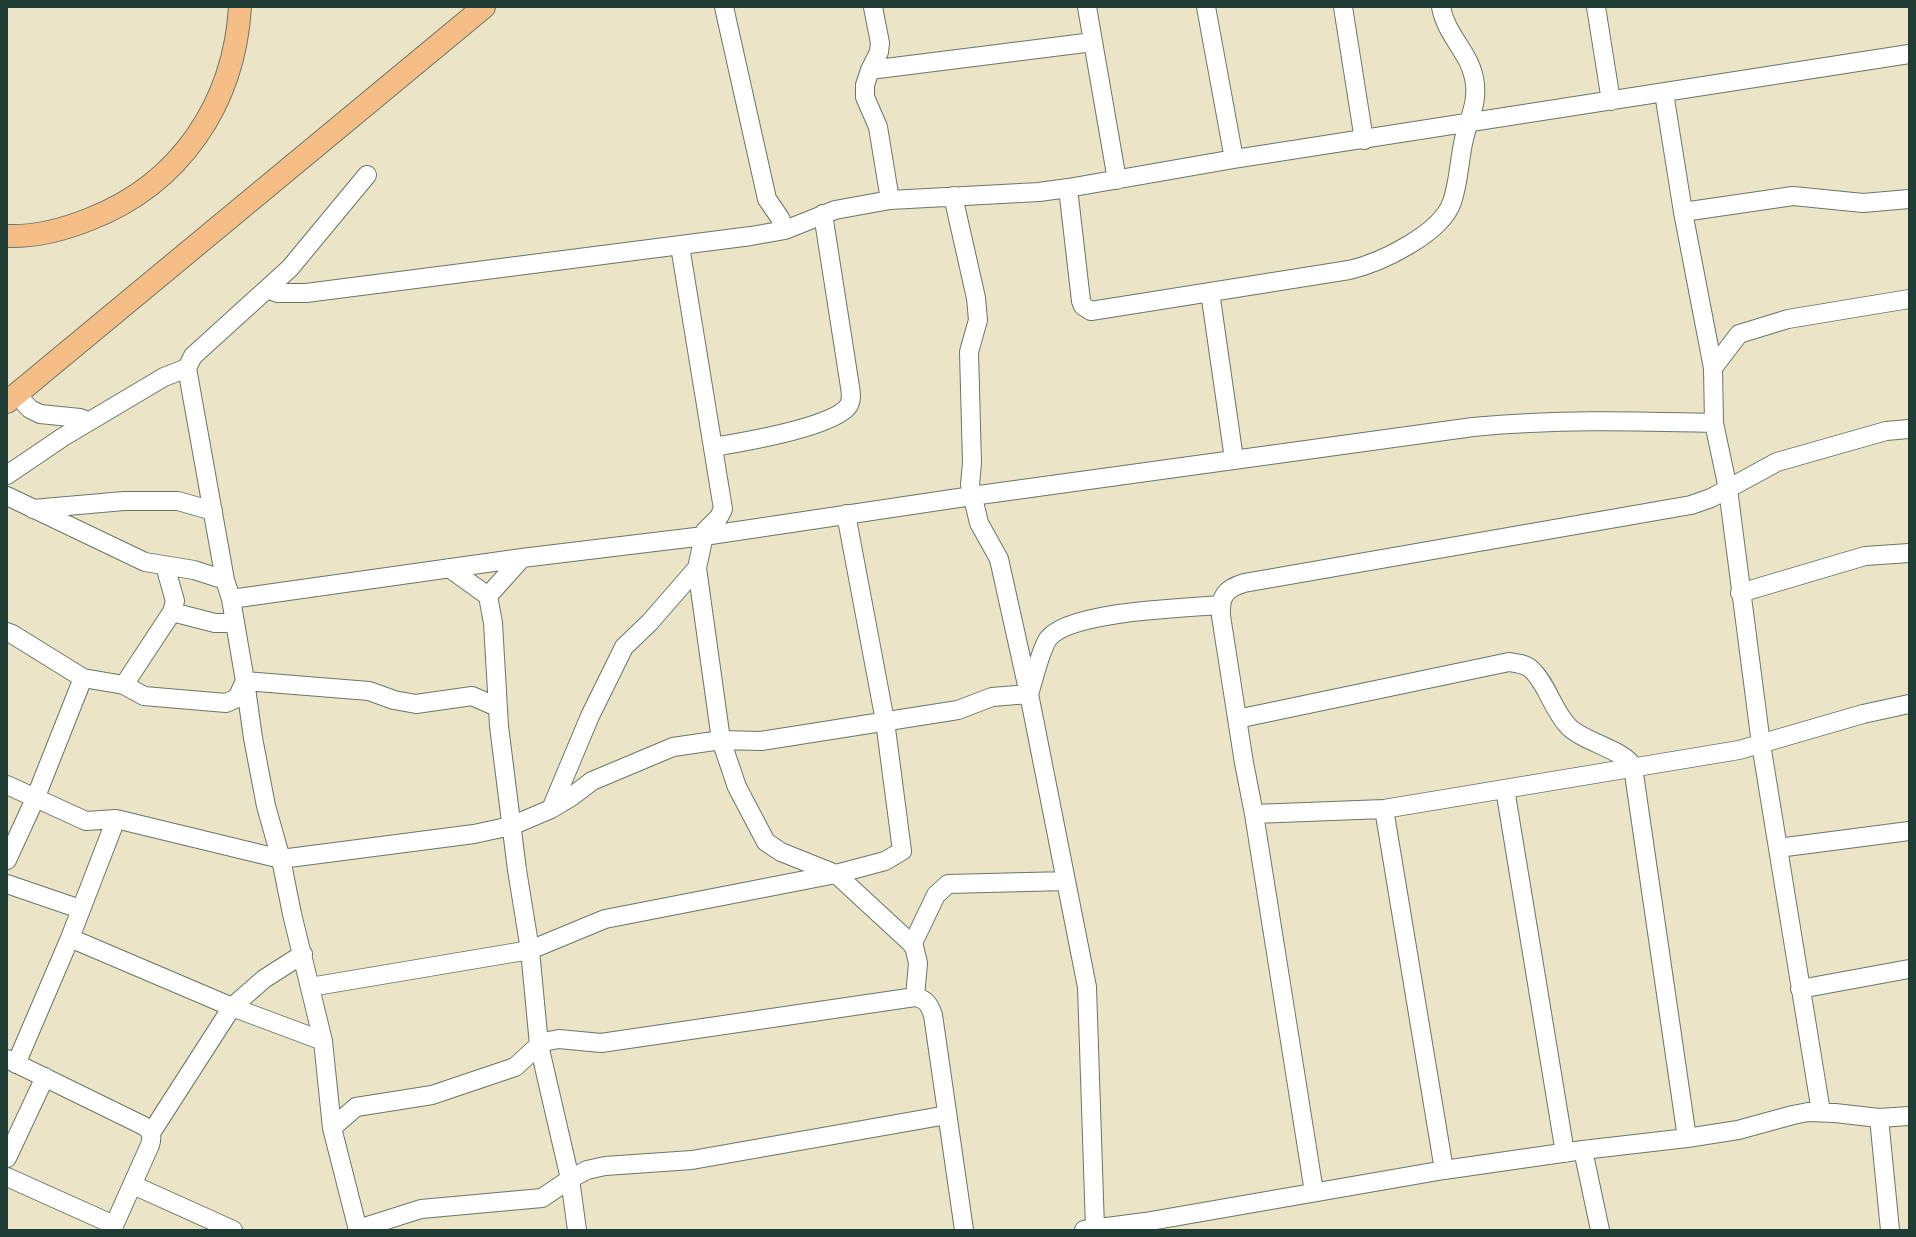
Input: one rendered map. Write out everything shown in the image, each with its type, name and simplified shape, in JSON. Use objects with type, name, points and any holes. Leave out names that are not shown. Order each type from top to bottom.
[{"type":"highway","points":[[7,236],[46,233],[71,227],[99,216],[126,203],[147,189],[169,170],[203,128],[216,102],[227,76],[234,48],[240,7]]},
{"type":"highway","points":[[12,398],[484,7]]},
{"type":"street","points":[[724,7],[767,199],[780,218],[784,230]]},
{"type":"street","points":[[873,7],[880,43],[879,52],[870,70],[866,85],[865,97],[878,127],[890,200]]},
{"type":"street","points":[[1087,7],[1116,180]]},
{"type":"street","points":[[1206,7],[1234,159]]},
{"type":"street","points":[[1343,7],[1364,140]]},
{"type":"street","points":[[1068,188],[1082,300],[1086,310],[1097,310],[1366,266],[1383,259],[1423,234],[1442,219],[1451,204],[1456,186],[1464,138],[1476,100],[1474,76],[1468,60],[1450,34],[1440,7]]},
{"type":"street","points":[[1596,7],[1611,101]]},
{"type":"street","points":[[870,70],[1093,42]]},
{"type":"street","points":[[267,289],[278,293],[306,292],[680,246],[784,230],[822,214],[890,200],[1039,192],[1068,188],[1234,159],[1469,124],[1909,54]]},
{"type":"street","points":[[1664,92],[1682,212],[1713,368],[1714,423],[1728,489],[1740,593],[1761,744],[1821,1112]]},
{"type":"street","points":[[367,174],[300,257],[193,356],[187,368],[226,580],[231,599],[253,738],[266,806],[281,859],[292,914],[303,954],[323,1041],[332,1128],[358,1230],[421,1209],[542,1198],[570,1179],[587,1170],[605,1166],[692,1160],[947,1115]]},
{"type":"street","points":[[954,196],[978,309],[978,320],[969,352],[972,463],[970,485],[980,523],[999,559],[1028,694],[1087,987],[1089,1229],[1146,1226],[1314,1192],[1444,1170],[1574,1151],[1687,1138],[1738,1130],[1793,1115],[1821,1112],[1879,1118],[1909,1116]]},
{"type":"street","points":[[1682,212],[1793,196],[1863,203],[1909,199]]},
{"type":"street","points":[[713,447],[769,438],[793,431],[832,417],[848,406],[852,397],[822,214]]},
{"type":"street","points":[[680,246],[723,509],[722,514],[708,528],[704,536],[697,568],[721,740],[737,787],[766,842],[781,852],[836,874],[914,946],[918,963],[915,997]]},
{"type":"street","points":[[1210,292],[1234,459]]},
{"type":"street","points":[[1713,368],[1739,334],[1788,319],[1909,299]]},
{"type":"street","points":[[7,475],[47,447],[86,423],[164,377],[187,368]]},
{"type":"street","points":[[12,398],[34,412],[40,414],[80,418],[86,423]]},
{"type":"street","points":[[231,599],[522,558],[704,536],[846,514],[1414,434],[1522,422],[1580,420],[1714,423]]},
{"type":"street","points":[[1314,1192],[1254,814],[1237,719],[1220,606],[1223,596],[1232,587],[1244,582],[1691,504],[1711,498],[1777,462],[1886,431],[1909,429]]},
{"type":"street","points":[[7,496],[144,562],[194,570],[226,580]]},
{"type":"street","points":[[33,509],[124,501],[178,501],[213,511]]},
{"type":"street","points":[[310,987],[530,950],[605,919],[836,874],[885,861],[902,851],[885,721],[846,514]]},
{"type":"street","points":[[1740,593],[1865,556],[1909,553]]},
{"type":"street","points":[[488,596],[522,558]]},
{"type":"street","points":[[124,685],[172,612],[175,601],[165,566]]},
{"type":"street","points":[[449,568],[488,596],[493,623],[497,707],[511,826],[530,950],[539,1045],[570,1179],[577,1230]]},
{"type":"street","points":[[551,810],[590,716],[624,647],[650,622],[697,568]]},
{"type":"street","points":[[1028,694],[1049,638],[1060,629],[1102,615],[1220,606]]},
{"type":"street","points":[[172,612],[215,623],[235,623]]},
{"type":"street","points":[[7,632],[83,678],[124,685],[144,696],[226,703],[237,698],[245,681]]},
{"type":"street","points":[[1237,719],[1509,662],[1522,664],[1532,670],[1561,717],[1569,727],[1582,737],[1626,757],[1633,767],[1687,1138]]},
{"type":"street","points":[[7,860],[35,799],[83,678]]},
{"type":"street","points":[[245,681],[369,691],[394,700],[416,704],[472,696],[497,707]]},
{"type":"street","points":[[7,785],[86,821],[116,818],[281,859],[474,834],[511,826],[551,810],[592,781],[674,747],[721,740],[761,741],[958,710],[992,697],[1028,694]]},
{"type":"street","points":[[1254,814],[1384,810],[1761,744],[1864,714],[1909,704]]},
{"type":"street","points":[[1505,789],[1574,1151],[1600,1230]]},
{"type":"street","points":[[1384,810],[1444,1170]]},
{"type":"street","points":[[116,818],[70,938],[12,1062],[142,1125],[151,1133]]},
{"type":"street","points":[[1778,848],[1909,831]]},
{"type":"street","points":[[912,945],[936,895],[948,884],[1066,881]]},
{"type":"street","points":[[7,884],[80,909]]},
{"type":"street","points":[[70,938],[232,1006],[323,1041]]},
{"type":"street","points":[[7,1176],[113,1227],[150,1145],[151,1133],[232,1006],[264,979],[303,954]]},
{"type":"street","points":[[1800,989],[1909,969]]},
{"type":"street","points":[[332,1128],[356,1107],[432,1095],[515,1067],[539,1045],[559,1039],[601,1043],[915,997],[923,999],[930,1004],[933,1014],[964,1230]]},
{"type":"street","points":[[7,1158],[45,1077]]},
{"type":"street","points":[[1879,1118],[1890,1230]]},
{"type":"street","points":[[133,1185],[233,1230]]}]
